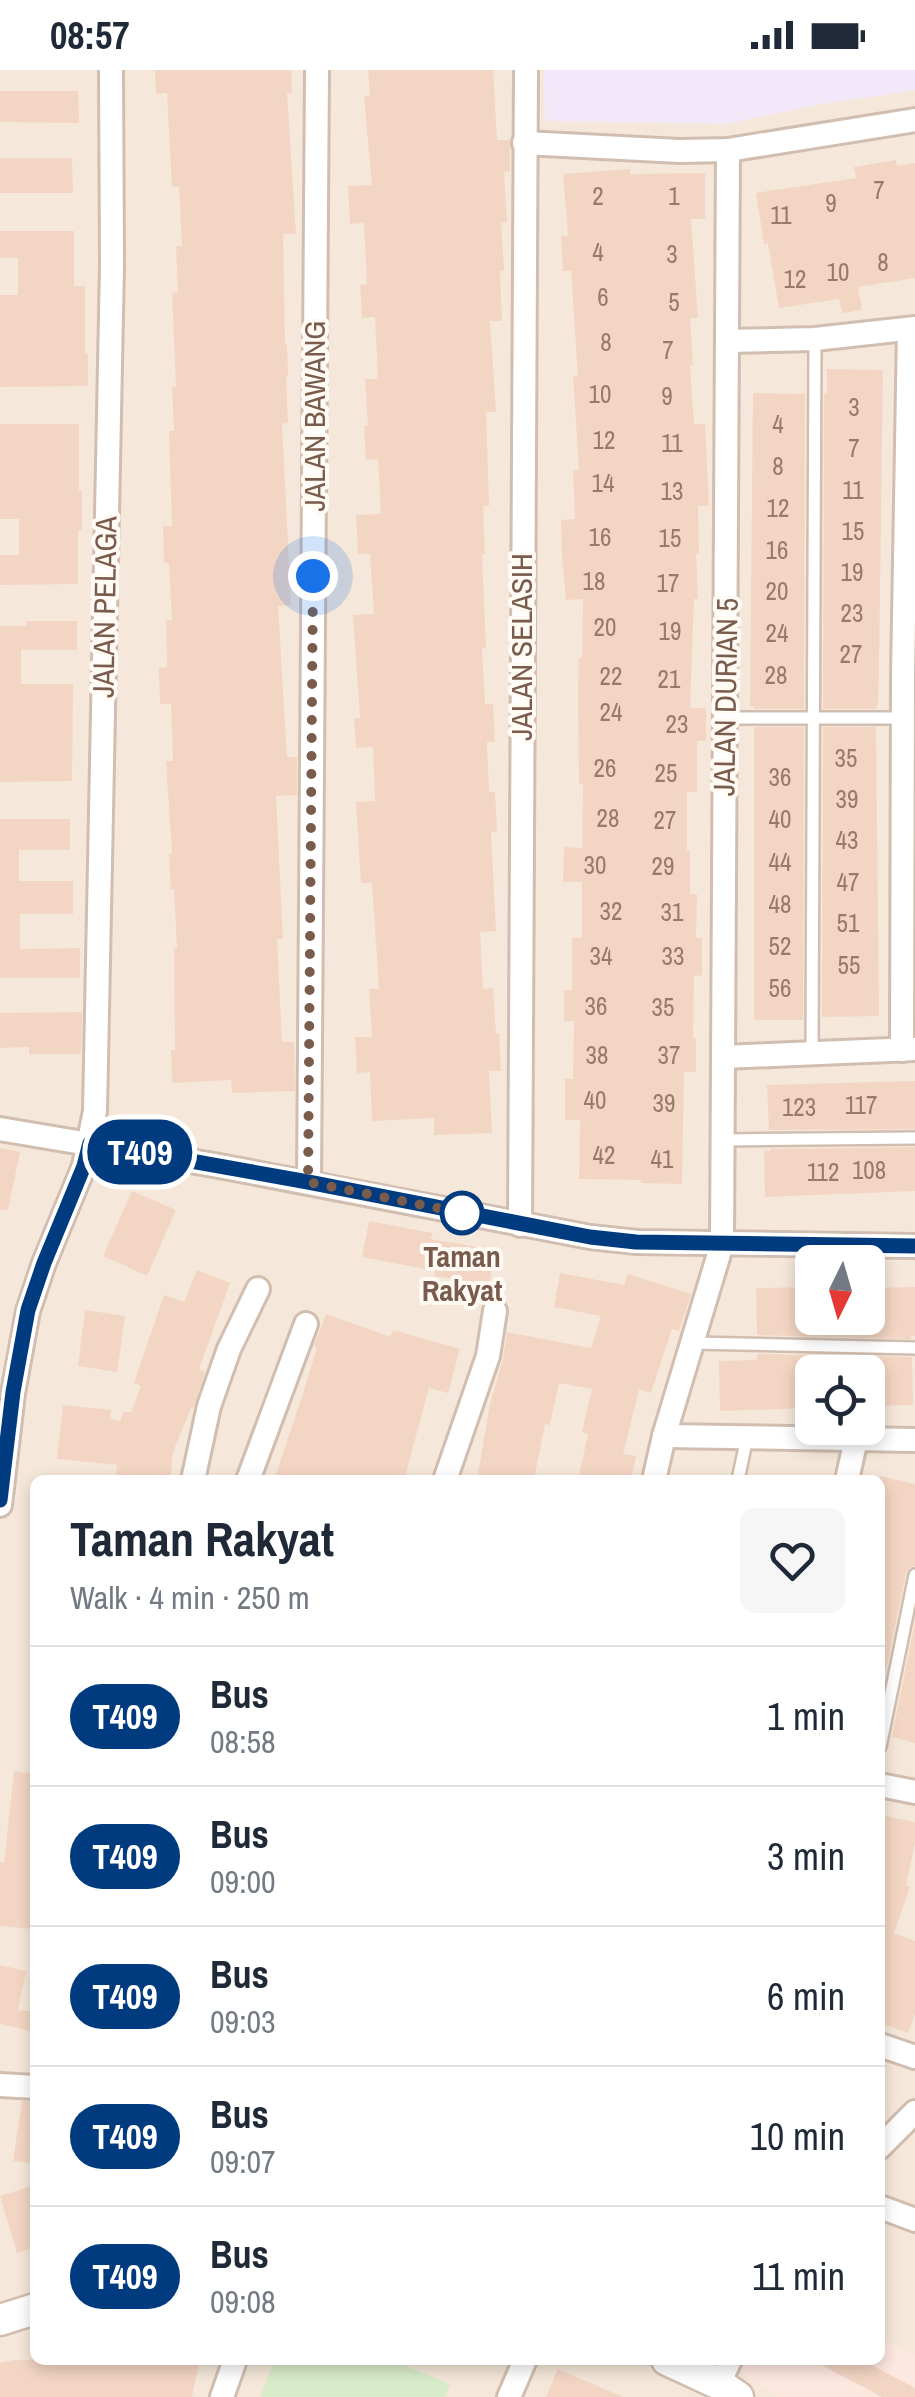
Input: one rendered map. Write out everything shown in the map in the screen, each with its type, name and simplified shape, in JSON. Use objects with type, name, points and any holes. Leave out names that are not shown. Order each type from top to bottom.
[{"type":"street","name":"JALAN PELAGA","points":[[0,1502],[13,1392],[28,1310],[84,1166],[95,1111],[111,342],[111,70]]},
{"type":"street","name":"JALAN BAWANG","points":[[308,1182],[318,70]]},
{"type":"street","name":"JALAN SELASIH","points":[[520,1224],[526,70]]},
{"type":"street","points":[[524,143],[728,150],[915,120]]},
{"type":"street","name":"JALAN DURIAN 5","points":[[655,1475],[722,1244],[728,150]]},
{"type":"street","points":[[723,1057],[909,1049],[909,798],[903,718],[909,676],[912,328],[815,339],[728,341]]},
{"type":"street","points":[[0,1129],[308,1182],[552,1232],[636,1242],[915,1246]]},
{"type":"street","points":[[193,1475],[209,1406],[258,1289]]},
{"type":"street","points":[[447,1475],[488,1356],[495,1311]]},
{"type":"street","points":[[250,1475],[306,1324]]},
{"type":"street","points":[[664,1436],[795,1438]]},
{"type":"street","points":[[885,1439],[915,1440]]},
{"type":"street","points":[[847,1475],[855,1445]]},
{"type":"street","points":[[885,1786],[915,1792]]},
{"type":"street","points":[[885,2047],[915,2058]]},
{"type":"street","points":[[0,2085],[30,2087]]},
{"type":"street","points":[[885,2142],[915,2112]]},
{"type":"street","points":[[885,2209],[915,2220]]},
{"type":"street","points":[[0,2320],[30,2311]]},
{"type":"street","points":[[222,2397],[233,2365]]},
{"type":"street","points":[[508,2397],[523,2365]]},
{"type":"street","points":[[682,2365],[729,2380]]},
{"type":"lane","points":[[812,1054],[815,339]]},
{"type":"lane","points":[[726,718],[903,718]]},
{"type":"lane","points":[[723,1140],[915,1138]]},
{"type":"lane","points":[[693,1343],[915,1348]]},
{"type":"lane","points":[[739,1475],[746,1437]]},
{"type":"lane","points":[[885,1722],[915,1574]]},
{"type":"shaded area","points":[[0,70],[915,70],[915,2397],[0,2397]]},
{"type":"shaded area","points":[[544,70],[915,70],[915,90],[725,124],[545,121]]},
{"type":"shaded area","points":[[885,2340],[915,2354],[915,2397],[779,2397],[731,2365],[885,2365]]},
{"type":"green space","points":[[273,2365],[403,2365],[450,2384],[445,2397],[260,2397]]},
{"type":"building","points":[[155,70],[291,70],[292,93],[287,93],[296,234],[283,234],[288,423],[282,424],[291,605],[278,606],[287,757],[297,757],[297,795],[276,796],[283,939],[277,939],[282,1042],[294,1042],[295,1091],[232,1093],[231,1080],[172,1083],[177,948],[166,761],[173,761],[171,704],[160,704],[159,668],[167,667],[166,620],[172,620],[163,526],[172,526],[169,431],[174,431],[172,387],[176,387],[172,293],[178,292],[176,246],[182,246],[179,187],[172,187],[167,93],[156,94]]},
{"type":"building","points":[[368,70],[493,70],[497,140],[510,140],[510,171],[504,172],[507,222],[501,223],[502,321],[490,321],[496,412],[486,412],[489,506],[483,506],[482,555],[485,704],[493,704],[495,742],[487,742],[489,792],[495,792],[497,831],[491,832],[496,931],[480,932],[483,989],[493,988],[499,1033],[501,1071],[489,1071],[492,1133],[434,1135],[434,1118],[372,1121],[370,1072],[357,1073],[355,1037],[372,1037],[369,989],[379,989],[372,883],[361,883],[356,802],[375,801],[373,747],[356,748],[354,718],[360,718],[353,615],[374,614],[370,554],[358,554],[356,515],[381,514],[378,459],[366,460],[364,426],[368,425],[365,379],[378,379],[375,317],[362,318],[360,285],[367,284],[364,223],[350,224],[348,186],[372,185],[364,97],[370,96]]},
{"type":"building","points":[[0,91],[78,91],[79,123],[0,122]]},
{"type":"building","points":[[0,158],[72,158],[73,193],[0,193]]},
{"type":"building","points":[[896,160],[897,166],[915,163],[915,278],[858,287],[862,310],[842,313],[839,299],[779,308],[756,193],[856,178],[854,167]]},
{"type":"building","points":[[630,169],[630,174],[705,173],[705,219],[691,219],[698,318],[690,318],[690,365],[694,424],[705,424],[709,506],[698,506],[698,599],[694,599],[690,708],[706,708],[706,741],[697,741],[697,792],[687,792],[690,894],[697,894],[696,938],[702,938],[702,976],[694,975],[696,1072],[684,1072],[682,1184],[579,1179],[580,1120],[565,1120],[565,1079],[573,1079],[574,1021],[564,1021],[564,990],[572,990],[572,938],[582,938],[582,882],[563,882],[564,847],[582,848],[578,693],[583,599],[566,600],[562,556],[561,520],[575,519],[573,470],[579,470],[571,271],[563,271],[561,236],[568,236],[563,174]]},
{"type":"building","points":[[0,231],[74,231],[74,286],[85,286],[88,386],[0,387],[0,295],[18,295],[18,258],[0,258]]},
{"type":"building","points":[[827,369],[883,370],[876,709],[823,709]]},
{"type":"building","points":[[753,393],[805,394],[804,709],[750,706]]},
{"type":"building","points":[[0,424],[79,424],[82,531],[78,531],[78,584],[0,585],[0,555],[19,555],[19,519],[0,519]]},
{"type":"building","points":[[26,621],[77,621],[77,650],[21,650],[21,684],[73,684],[72,781],[0,782],[0,626],[27,626]]},
{"type":"building","points":[[754,727],[804,727],[803,1020],[754,1020]]},
{"type":"building","points":[[823,727],[876,727],[879,1016],[822,1017]]},
{"type":"building","points":[[0,819],[70,819],[70,850],[19,850],[19,881],[73,881],[73,914],[20,914],[20,949],[80,948],[80,978],[0,978]]},
{"type":"building","points":[[82,1012],[81,1054],[29,1054],[29,1047],[0,1048],[0,1013]]},
{"type":"building","points":[[915,1081],[915,1129],[769,1130],[767,1085]]},
{"type":"building","points":[[915,1147],[915,1191],[765,1197],[764,1151],[770,1149]]},
{"type":"building","points":[[0,1148],[20,1152],[8,1210],[0,1210]]},
{"type":"building","points":[[132,1191],[176,1210],[147,1276],[103,1256]]},
{"type":"building","points":[[369,1221],[432,1233],[431,1239],[495,1250],[489,1285],[434,1276],[435,1271],[362,1257]]},
{"type":"building","points":[[197,1270],[230,1283],[199,1369],[205,1372],[193,1409],[173,1452],[171,1475],[116,1475],[117,1465],[57,1459],[63,1405],[111,1410],[110,1419],[120,1421],[124,1412],[131,1412],[141,1386],[134,1383],[164,1295],[184,1302]]},
{"type":"building","points":[[560,1273],[624,1285],[628,1274],[691,1294],[679,1331],[672,1329],[651,1393],[639,1389],[623,1454],[636,1456],[632,1475],[579,1475],[588,1434],[582,1432],[592,1389],[559,1383],[550,1425],[545,1424],[535,1475],[478,1475],[507,1332],[591,1348],[601,1316],[554,1307]]},
{"type":"building","points":[[795,1287],[795,1335],[885,1335],[885,1288],[915,1287],[915,1336],[911,1339],[757,1335],[756,1288]]},
{"type":"building","points":[[85,1310],[125,1316],[117,1372],[78,1366]]},
{"type":"building","points":[[326,1314],[391,1337],[393,1330],[460,1349],[448,1393],[429,1388],[405,1475],[276,1475],[317,1348],[314,1346]]},
{"type":"building","points":[[757,1354],[809,1355],[795,1355],[795,1409],[720,1411],[719,1361],[757,1360]]},
{"type":"building","points":[[885,1356],[912,1357],[913,1405],[885,1406]]},
{"type":"building","points":[[885,1477],[915,1484],[915,1566],[906,1573],[885,1676]]},
{"type":"building","points":[[915,1622],[915,1743],[892,1737]]},
{"type":"building","points":[[14,1771],[30,1773],[30,1929],[0,1926],[0,1862],[4,1863]]},
{"type":"building","points":[[885,1816],[915,1822],[906,1886],[910,1887],[894,1933],[915,1941],[915,2014],[908,2033],[885,2025]]},
{"type":"building","points":[[0,1965],[26,1971],[18,2010],[30,2011],[30,2031],[0,2024]]},
{"type":"building","points":[[22,2101],[30,2102],[30,2163],[13,2161]]},
{"type":"building","points":[[30,2187],[30,2249],[17,2253],[0,2196]]},
{"type":"building","points":[[30,2360],[30,2365],[199,2365],[192,2397],[0,2397],[0,2363]]},
{"type":"building","points":[[821,2365],[871,2365],[915,2388],[915,2397],[882,2397]]},
{"type":"building","points":[[558,2369],[623,2397],[546,2397]]},
{"type":"bus line","name":"T409","points":[[0,1500],[28,1310],[90,1143],[590,1237],[636,1242],[915,1246]]},
{"type":"place","name":"Taman Rakyat","points":[[462,1213]]},
{"type":"route","points":[[313,576],[308,1182],[462,1213]]}]
